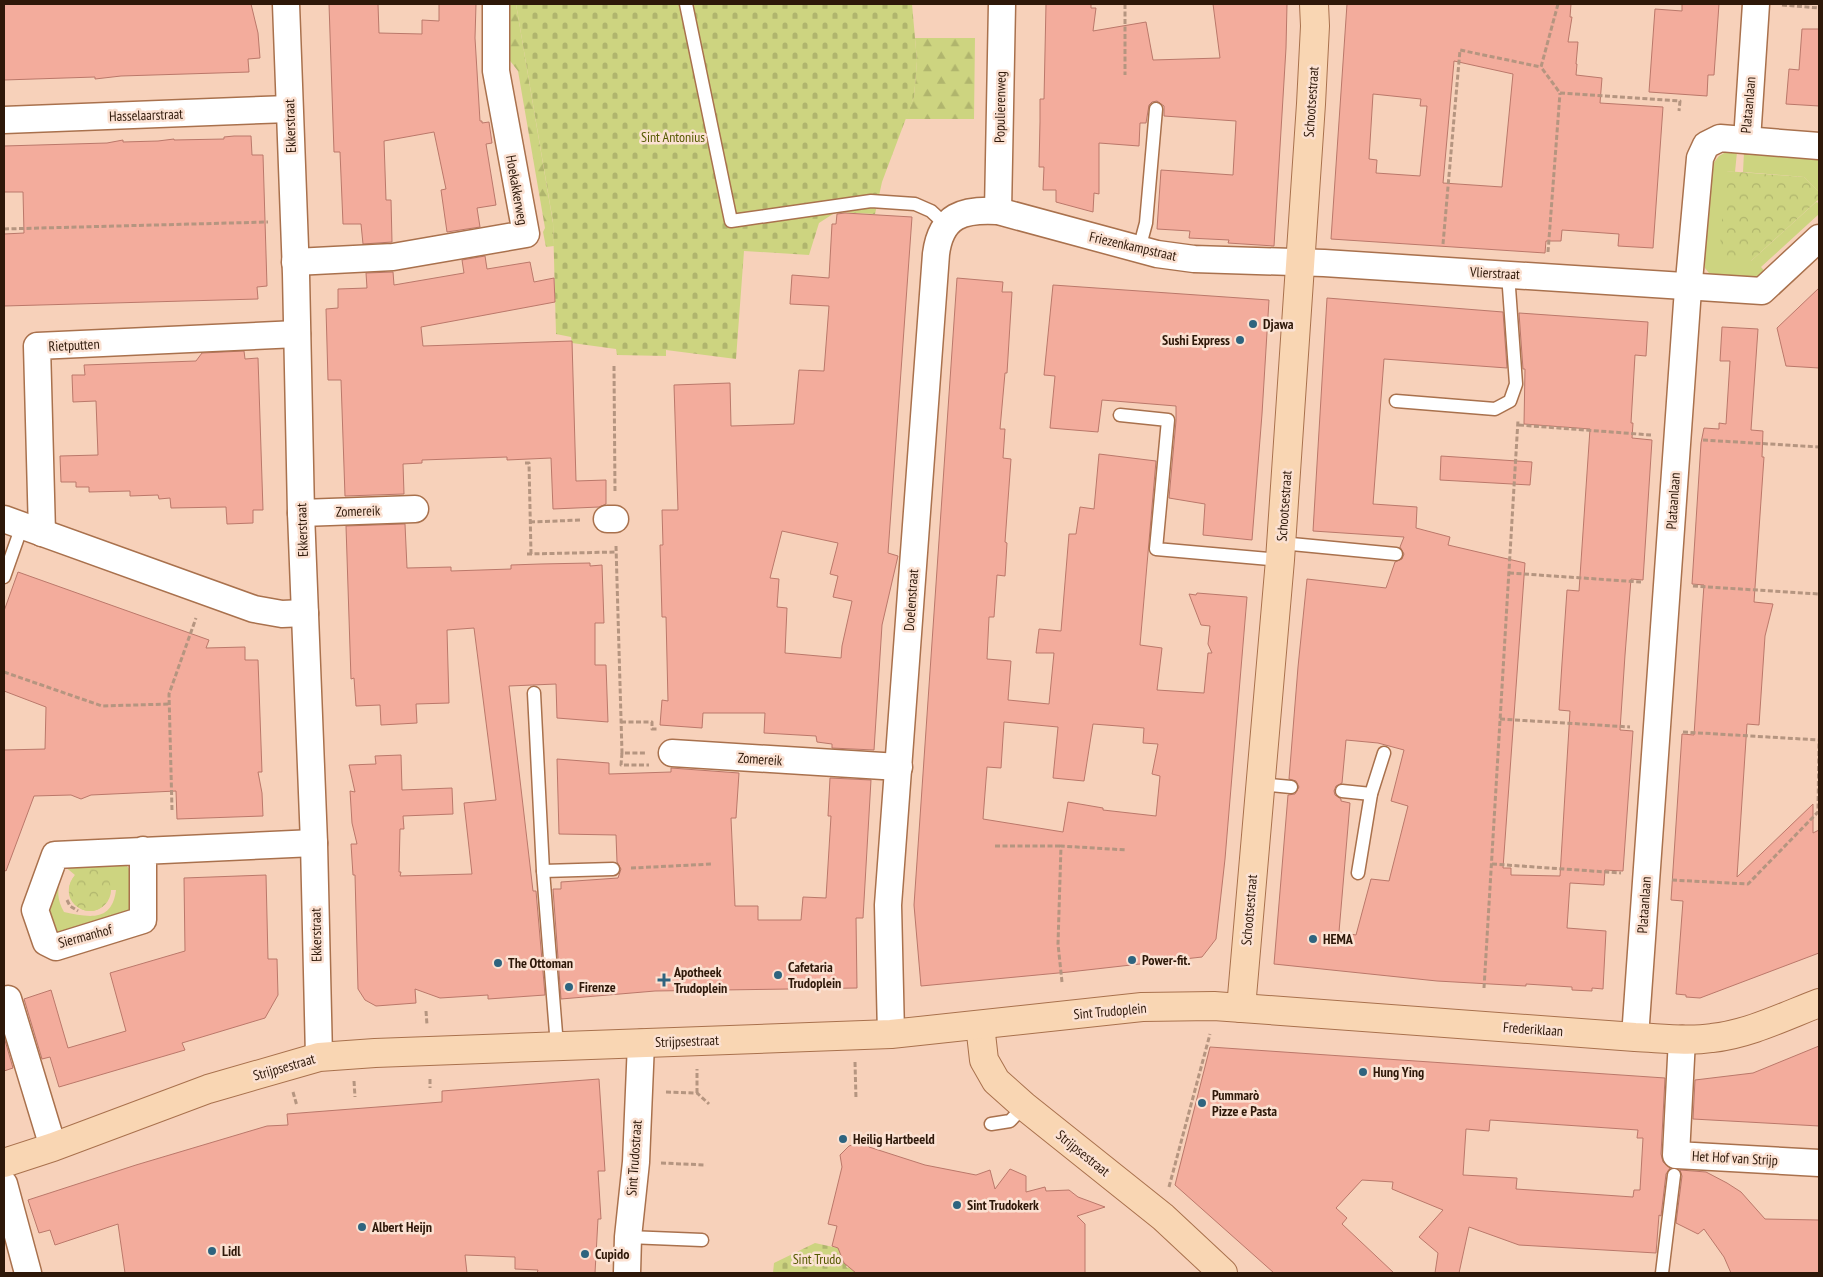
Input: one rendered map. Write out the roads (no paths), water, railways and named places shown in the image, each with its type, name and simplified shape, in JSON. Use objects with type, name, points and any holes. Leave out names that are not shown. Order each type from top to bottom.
[{"type":"street","name":"Ekkerstraat","points":[[286,4],[301,513],[314,843],[319,1057]]},
{"type":"street","name":"Hoekakkerweg","points":[[295,262],[393,257],[526,234],[496,71],[496,4]]},
{"type":"street","name":"Populierenweg","points":[[998,211],[1002,4]]},
{"type":"street","name":"Schootsestraat","points":[[1241,1008],[1281,552],[1301,262],[1315,26],[1314,4]]},
{"type":"street","name":"Plataanlaan","points":[[1635,1037],[1688,286],[1700,158],[1706,145],[1711,141],[1720,138],[1747,140],[1768,4]]},
{"type":"street","name":"Hasselaarstraat","points":[[4,120],[289,109]]},
{"type":"street","points":[[1747,140],[1819,146]]},
{"type":"street","points":[[946,225],[968,212],[977,210],[998,211]]},
{"type":"street","name":"Friezenkampstraat","points":[[998,211],[1157,254],[1194,259],[1301,262]]},
{"type":"street","name":"Doelenstraat","points":[[891,1034],[888,905],[936,254],[941,233],[946,225]]},
{"type":"street","name":"Vlierstraat","points":[[1301,262],[1762,291],[1819,238]]},
{"type":"street","name":"Rietputten","points":[[23,526],[37,346],[297,334]]},
{"type":"street","name":"Zomereik","points":[[301,513],[415,508]]},
{"type":"street","points":[[23,526],[254,609],[282,614],[305,613]]},
{"type":"street","name":"Zomereik","points":[[663,749],[899,768]]},
{"type":"street","name":"Siermanhof","points":[[143,850],[143,920],[56,947],[46,942],[35,910],[55,855],[143,850],[314,843]]},
{"type":"street","points":[[6,1000],[53,1147]]},
{"type":"street","name":"Frederiklaan","points":[[1241,1008],[1682,1039],[1726,1036],[1819,1003]]},
{"type":"street","name":"Sint Trudoplein","points":[[980,1025],[1142,1007],[1214,1006],[1241,1008]]},
{"type":"street","name":"Strijpsestraat","points":[[4,1163],[53,1147],[208,1089],[319,1057],[375,1053],[891,1034],[980,1025],[984,1060],[996,1081],[1024,1106],[1162,1217],[1223,1273]]},
{"type":"street","name":"Het Hof van Strijp","points":[[1682,1039],[1675,1164],[1819,1162]]},
{"type":"street","name":"Sint Trudostraat","points":[[627,1273],[628,1237],[636,1162],[641,1043]]},
{"type":"street","points":[[4,1184],[28,1273]]},
{"type":"lane","points":[[686,4],[731,221],[871,201],[915,204],[931,211],[946,225]]},
{"type":"lane","points":[[1139,249],[1146,223],[1156,109]]},
{"type":"lane","points":[[1396,401],[1495,409],[1510,401],[1516,384],[1508,274]]},
{"type":"lane","points":[[1120,415],[1168,420],[1156,549],[1396,554]]},
{"type":"lane","name":"Rietputten","points":[[4,578],[23,526]]},
{"type":"lane","points":[[534,692],[543,871],[557,1046]]},
{"type":"lane","points":[[1358,873],[1371,794],[1384,753]]},
{"type":"lane","points":[[1260,784],[1291,787]]},
{"type":"lane","points":[[1342,791],[1371,794]]},
{"type":"lane","points":[[543,871],[613,869]]},
{"type":"lane","points":[[991,1124],[1010,1121],[1024,1106]]},
{"type":"lane","points":[[1662,1273],[1675,1164]]},
{"type":"lane","points":[[628,1237],[702,1240]]},
{"type":"place","name":"Djawa","points":[[1253,324]]},
{"type":"place","name":"Sushi Express","points":[[1240,340]]},
{"type":"place","name":"HEMA","points":[[1313,939]]},
{"type":"place","name":"Power-fit.","points":[[1132,960]]},
{"type":"place","name":"The Ottoman","points":[[498,963]]},
{"type":"place","name":"Cafetaria Trudoplein","points":[[778,975]]},
{"type":"place","name":"Apotheek Trudoplein","points":[[664,980]]},
{"type":"place","name":"Firenze","points":[[569,987]]},
{"type":"place","name":"Hung Ying","points":[[1363,1072]]},
{"type":"place","name":"Pummarò Pizze e Pasta","points":[[1202,1103]]},
{"type":"place","name":"Heilig Hartbeeld","points":[[843,1139]]},
{"type":"place","name":"Sint Trudokerk","points":[[957,1205]]},
{"type":"place","name":"Albert Heijn","points":[[362,1227]]},
{"type":"place","name":"Lidl","points":[[212,1251]]},
{"type":"place","name":"Cupido","points":[[585,1254]]},
{"type":"park label","name":"Sint Antonius","points":[[673,137]]},
{"type":"park label","name":"Sint Trudo","points":[[817,1259]]}]
